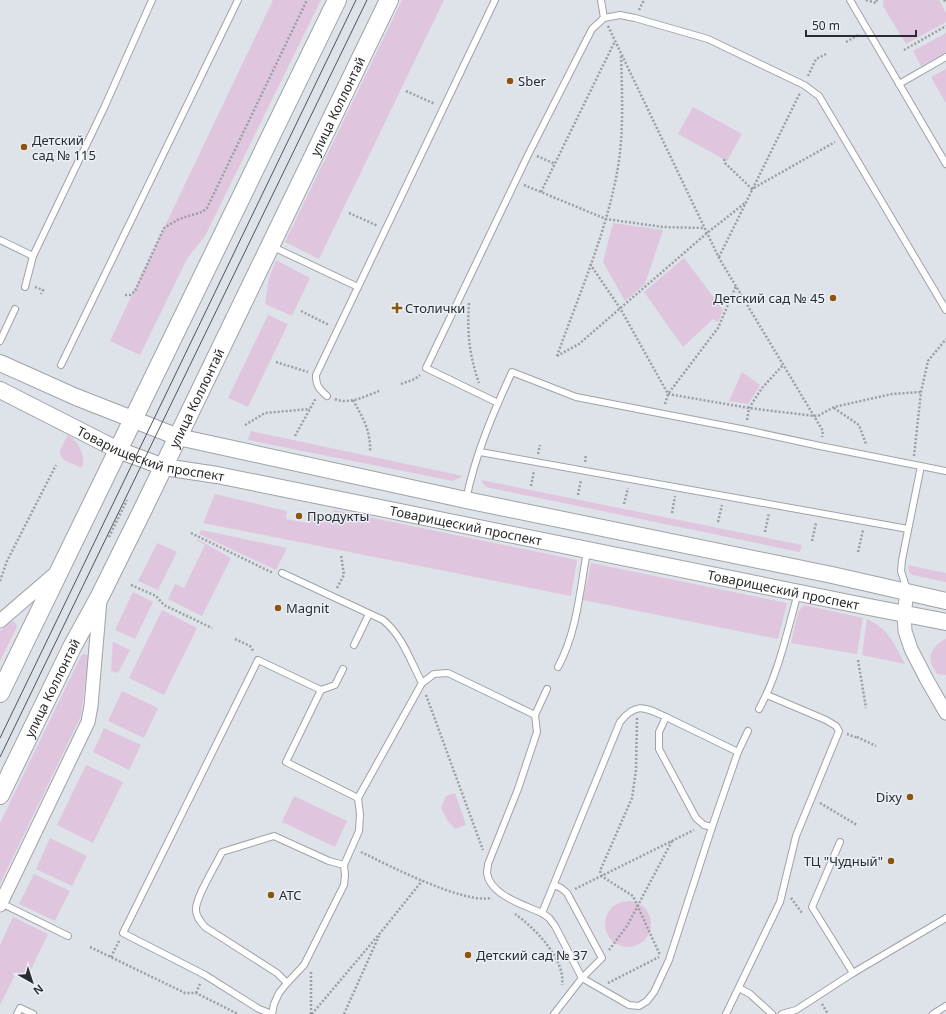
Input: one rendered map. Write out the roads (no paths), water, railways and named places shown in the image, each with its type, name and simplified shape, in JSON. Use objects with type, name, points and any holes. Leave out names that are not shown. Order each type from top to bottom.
[{"type":"main road","points":[[0,693],[337,0]]},
{"type":"main road","name":"улица Коллонтай","points":[[0,795],[72,647],[100,596],[164,467],[389,0]]},
{"type":"street","name":"Товарищеский проспект","points":[[0,362],[76,397],[178,437],[466,500],[832,575],[946,601]]},
{"type":"street","name":"Товарищеский проспект","points":[[0,390],[118,450],[164,467],[217,475],[946,622]]},
{"type":"street","points":[[0,620],[60,570]]},
{"type":"street","points":[[907,593],[904,614],[905,631],[911,649],[946,713]]},
{"type":"street","points":[[1,904],[88,722],[91,706],[100,596]]},
{"type":"lane","points":[[26,287],[33,256],[100,115],[152,0]]},
{"type":"lane","points":[[62,365],[238,0]]},
{"type":"lane","points":[[327,396],[320,390],[316,383],[316,375],[495,0]]},
{"type":"lane","points":[[601,0],[604,18]]},
{"type":"lane","points":[[850,0],[946,164]]},
{"type":"lane","points":[[498,403],[426,368],[530,152],[592,28],[604,18],[620,15],[635,18],[708,39],[804,85],[819,96],[946,310]]},
{"type":"lane","points":[[899,84],[946,57]]},
{"type":"lane","points":[[0,240],[33,256]]},
{"type":"lane","points":[[270,245],[358,287]]},
{"type":"lane","points":[[0,341],[15,309]]},
{"type":"lane","points":[[466,500],[471,474],[498,403],[512,372],[576,397],[946,471]]},
{"type":"lane","points":[[480,452],[908,529]]},
{"type":"lane","points":[[907,593],[901,571],[902,560],[921,466]]},
{"type":"lane","points":[[558,667],[566,652],[571,637],[587,550]]},
{"type":"lane","points":[[282,573],[383,620],[392,627],[422,683]]},
{"type":"lane","points":[[759,708],[767,695],[784,645],[798,592]]},
{"type":"lane","points":[[354,645],[370,614]]},
{"type":"lane","points":[[321,690],[258,660],[123,933],[205,975],[259,1009],[272,1014],[274,1004],[287,983],[304,965],[344,885],[344,865],[359,831],[360,814],[358,798],[422,683],[434,674],[448,673],[535,715]]},
{"type":"lane","points":[[343,669],[335,685],[321,690],[286,762],[358,798]]},
{"type":"lane","points":[[547,689],[535,715],[537,732],[518,789],[488,864],[487,875],[492,885],[499,893],[542,913],[549,918],[555,926],[582,978],[629,1005],[639,1006],[647,1000],[654,992],[669,960],[712,827],[738,752],[748,731]]},
{"type":"lane","points":[[726,1014],[780,902],[796,836],[839,731],[836,726],[826,720],[767,695]]},
{"type":"lane","points":[[542,913],[620,722],[628,712],[637,708],[649,710],[738,752]]},
{"type":"lane","points":[[666,717],[658,732],[659,749],[696,818],[704,825],[712,827]]},
{"type":"lane","points":[[287,983],[277,972],[205,927],[199,919],[196,911],[197,901],[222,852],[274,836],[329,861],[344,865]]},
{"type":"lane","points":[[840,842],[812,907],[853,973]]},
{"type":"lane","points":[[554,885],[567,893],[602,958],[582,978],[554,1014]]},
{"type":"lane","points":[[1,904],[68,936]]},
{"type":"lane","points":[[782,1014],[797,1012],[853,973],[946,918]]},
{"type":"lane","points":[[739,988],[750,994],[772,1014]]},
{"type":"lane","points":[[933,1014],[946,1006]]},
{"type":"lane","points":[[17,1014],[20,1008],[33,1014]]},
{"type":"tram line","points":[[0,738],[356,0]]},
{"type":"tram line","points":[[0,757],[367,0]]},
{"type":"place","name":"Sber","points":[[510,81]]},
{"type":"place","name":"Детский сад № 115","points":[[24,147]]},
{"type":"place","name":"Детский сад № 45","points":[[833,298]]},
{"type":"place","name":"Столички","points":[[397,308]]},
{"type":"place","name":"Продукты","points":[[299,516]]},
{"type":"place","name":"Magnit","points":[[278,608]]},
{"type":"place","name":"Dixy","points":[[910,797]]},
{"type":"place","name":"ТЦ \"Чудный\"","points":[[891,861]]},
{"type":"place","name":"АТС","points":[[271,895]]},
{"type":"place","name":"Детский сад № 37","points":[[468,955]]}]
